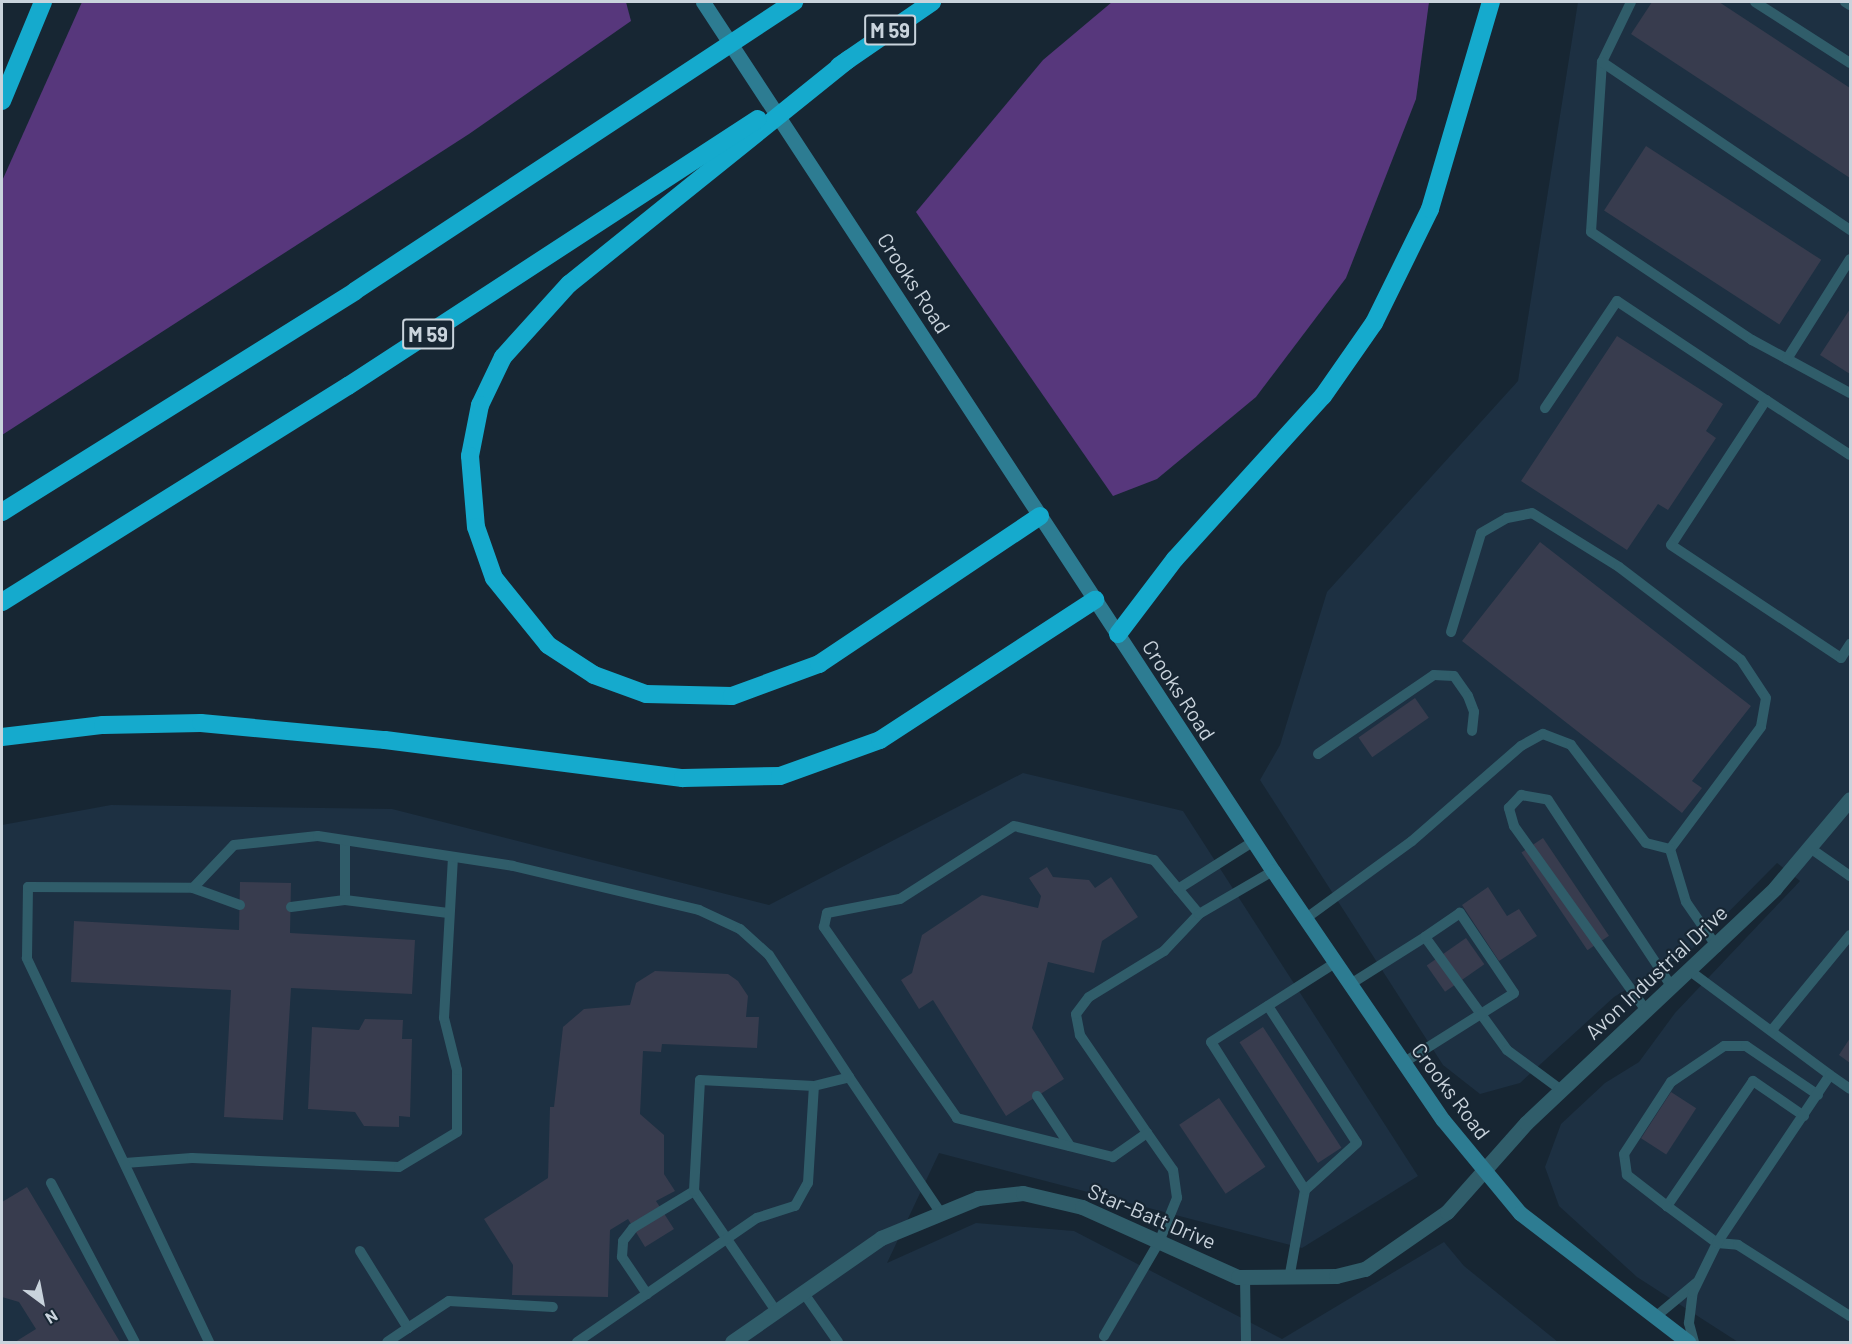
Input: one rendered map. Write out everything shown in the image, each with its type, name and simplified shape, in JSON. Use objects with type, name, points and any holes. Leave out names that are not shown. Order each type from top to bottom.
[{"type":"highway","points":[[2,101],[43,2]]},
{"type":"highway","points":[[684,75],[774,2]]},
{"type":"highway","points":[[2,512],[356,291],[794,2]]},
{"type":"highway","name":"M 59","points":[[2,602],[348,386],[849,59],[932,2]]},
{"type":"highway","points":[[1118,634],[1175,559],[1323,396],[1374,324],[1430,209],[1491,2]]},
{"type":"highway","points":[[849,59],[569,284],[519,333],[489,380],[470,456],[471,499],[490,570],[529,627],[594,675],[646,694],[732,696],[819,664],[1040,516]]},
{"type":"highway","points":[[2,737],[104,725],[201,723],[683,778],[780,776],[880,740],[1095,600]]},
{"type":"main road","name":"Crooks Road","points":[[704,2],[1273,871],[1403,1063],[1520,1213],[1688,1342]]},
{"type":"street","name":"Avon Industrial Drive","points":[[1485,1169],[1561,1090],[1645,1009],[1717,947],[1810,848],[1851,799]]},
{"type":"street","name":"Star-Batt Drive","points":[[732,1342],[881,1238],[978,1198],[1023,1194],[1082,1207],[1245,1277],[1289,1279],[1365,1269],[1448,1212],[1485,1169]]},
{"type":"lane","points":[[1631,2],[1602,62],[1591,232],[1787,359],[1851,393]]},
{"type":"lane","points":[[1755,2],[1851,63]]},
{"type":"lane","points":[[1845,2],[1851,5]]},
{"type":"lane","points":[[1602,62],[1851,230]]},
{"type":"lane","points":[[1787,359],[1851,259]]},
{"type":"lane","points":[[1545,408],[1617,301],[1851,455]]},
{"type":"lane","points":[[1766,400],[1671,545],[1841,658],[1851,644]]},
{"type":"lane","points":[[1451,632],[1481,533],[1532,513],[1619,567],[1740,660],[1766,698],[1761,727],[1670,849]]},
{"type":"lane","points":[[1318,754],[1434,675],[1454,676],[1468,696],[1474,712],[1472,731]]},
{"type":"lane","points":[[1305,919],[1412,841],[1521,746],[1544,734],[1571,745],[1646,843],[1670,849]]},
{"type":"lane","points":[[1645,1009],[1514,826],[1509,808],[1521,795],[1548,800],[1672,987]]},
{"type":"lane","points":[[1147,1133],[1113,1157],[957,1118],[824,927],[827,914],[900,898],[1014,826],[1154,860],[1199,914]]},
{"type":"lane","points":[[193,888],[234,845],[318,836],[345,844],[453,857],[699,910],[740,928],[769,955],[940,1212]]},
{"type":"lane","points":[[1178,888],[1254,841]]},
{"type":"lane","points":[[345,844],[345,900]]},
{"type":"lane","points":[[1810,848],[1851,876]]},
{"type":"lane","points":[[1670,849],[1686,902],[1717,947]]},
{"type":"lane","points":[[125,1163],[192,1158],[399,1167],[457,1132],[457,1070],[444,1018],[448,913],[453,857]]},
{"type":"lane","points":[[1104,1336],[1159,1242],[1177,1198],[1173,1170],[1080,1035],[1076,1014],[1089,997],[1164,951],[1199,914],[1273,871]]},
{"type":"lane","points":[[209,1342],[27,958],[28,887],[193,888],[240,905]]},
{"type":"lane","points":[[291,907],[345,900],[448,913]]},
{"type":"lane","points":[[1349,985],[1460,913],[1514,993],[1403,1063]]},
{"type":"lane","points":[[1772,1030],[1851,935]]},
{"type":"lane","points":[[1425,937],[1507,1050],[1561,1090]]},
{"type":"lane","points":[[1305,1190],[1211,1042],[1335,963]]},
{"type":"lane","points":[[1690,971],[1851,1089]]},
{"type":"lane","points":[[1268,1006],[1357,1143],[1305,1190],[1289,1279]]},
{"type":"lane","points":[[1818,1095],[1746,1046],[1724,1046],[1671,1082],[1624,1154],[1627,1175],[1717,1243],[1738,1245],[1851,1316]]},
{"type":"lane","points":[[1694,1342],[1689,1323],[1696,1283],[1717,1243],[1830,1075]]},
{"type":"lane","points":[[777,1311],[725,1239],[694,1191],[700,1080],[814,1086],[849,1077]]},
{"type":"lane","points":[[1667,1206],[1753,1081],[1804,1116]]},
{"type":"lane","points":[[577,1342],[757,1218],[795,1206],[808,1183],[814,1086]]},
{"type":"lane","points":[[1037,1096],[1070,1146]]},
{"type":"lane","points":[[51,1183],[135,1342]]},
{"type":"lane","points":[[647,1293],[622,1257],[623,1241],[633,1228],[694,1191]]},
{"type":"lane","points":[[360,1251],[408,1328]]},
{"type":"lane","points":[[1245,1277],[1246,1342]]},
{"type":"lane","points":[[1654,1318],[1696,1283]]},
{"type":"lane","points":[[803,1292],[838,1342]]},
{"type":"lane","points":[[387,1342],[449,1301],[552,1307]]},
{"type":"shaded area","points":[[82,2],[626,2],[631,21],[469,134],[2,435],[2,181]]},
{"type":"shaded area","points":[[1112,2],[1429,2],[1416,99],[1346,278],[1256,397],[1157,479],[1113,496],[916,212],[1043,60]]},
{"type":"shaded area","points":[[1578,2],[1850,2],[1850,1342],[1738,1342],[1637,1277],[1559,1206],[1545,1167],[1561,1124],[1605,1083],[1639,1062],[1675,1013],[1800,881],[1777,863],[1692,949],[1614,997],[1520,1083],[1480,1094],[1443,1065],[1260,780],[1280,745],[1327,592],[1518,381]]},
{"type":"shaded area","points":[[1023,773],[1183,811],[1418,1176],[1302,1248],[939,1153],[887,1263],[976,1223],[1074,1231],[1282,1339],[1444,1242],[1464,1266],[1558,1342],[2,1342],[2,825],[111,805],[392,809],[769,905]]},
{"type":"building","points":[[1652,2],[1719,2],[1850,88],[1850,178],[1631,34]]},
{"type":"building","points":[[1646,146],[1821,260],[1779,324],[1604,211]]},
{"type":"building","points":[[1850,309],[1850,374],[1820,355]]},
{"type":"building","points":[[1617,336],[1723,404],[1706,431],[1716,438],[1668,510],[1658,504],[1627,550],[1521,481]]},
{"type":"building","points":[[1540,542],[1751,706],[1692,781],[1702,788],[1682,813],[1462,641]]},
{"type":"building","points":[[1415,698],[1429,718],[1372,757],[1358,738]]},
{"type":"building","points":[[1543,838],[1609,936],[1587,950],[1521,853]]},
{"type":"building","points":[[1047,867],[1053,877],[1089,880],[1095,888],[1111,877],[1138,917],[1102,941],[1094,973],[1048,962],[1032,1028],[1064,1079],[1006,1116],[933,1000],[919,1009],[901,980],[912,973],[922,935],[982,895],[1038,908],[1041,896],[1029,878]]},
{"type":"building","points":[[240,882],[291,883],[290,933],[415,940],[412,994],[291,988],[283,1120],[224,1117],[231,990],[71,982],[74,921],[239,930]]},
{"type":"building","points":[[1488,887],[1507,916],[1519,909],[1537,936],[1499,961],[1462,905]]},
{"type":"building","points":[[1466,938],[1484,964],[1445,992],[1427,966]]},
{"type":"building","points":[[655,971],[728,974],[738,981],[748,996],[746,1017],[759,1017],[757,1048],[662,1044],[661,1052],[643,1051],[640,1114],[664,1135],[664,1174],[675,1191],[656,1201],[674,1229],[645,1247],[628,1219],[610,1230],[608,1297],[512,1295],[513,1265],[484,1219],[548,1178],[550,1107],[554,1107],[563,1027],[584,1009],[630,1005],[636,983]]},
{"type":"building","points":[[365,1019],[403,1020],[402,1039],[412,1039],[410,1117],[399,1116],[399,1127],[364,1126],[355,1112],[308,1109],[312,1027],[359,1030]]},
{"type":"building","points":[[1263,1027],[1341,1148],[1318,1163],[1240,1042]]},
{"type":"building","points":[[1850,1038],[1850,1063],[1839,1055]]},
{"type":"building","points":[[1671,1092],[1696,1108],[1666,1154],[1641,1138]]},
{"type":"building","points":[[1219,1098],[1265,1167],[1226,1194],[1179,1125]]},
{"type":"building","points":[[27,1187],[120,1342],[15,1342],[36,1329],[19,1302],[2,1297],[2,1202]]}]
